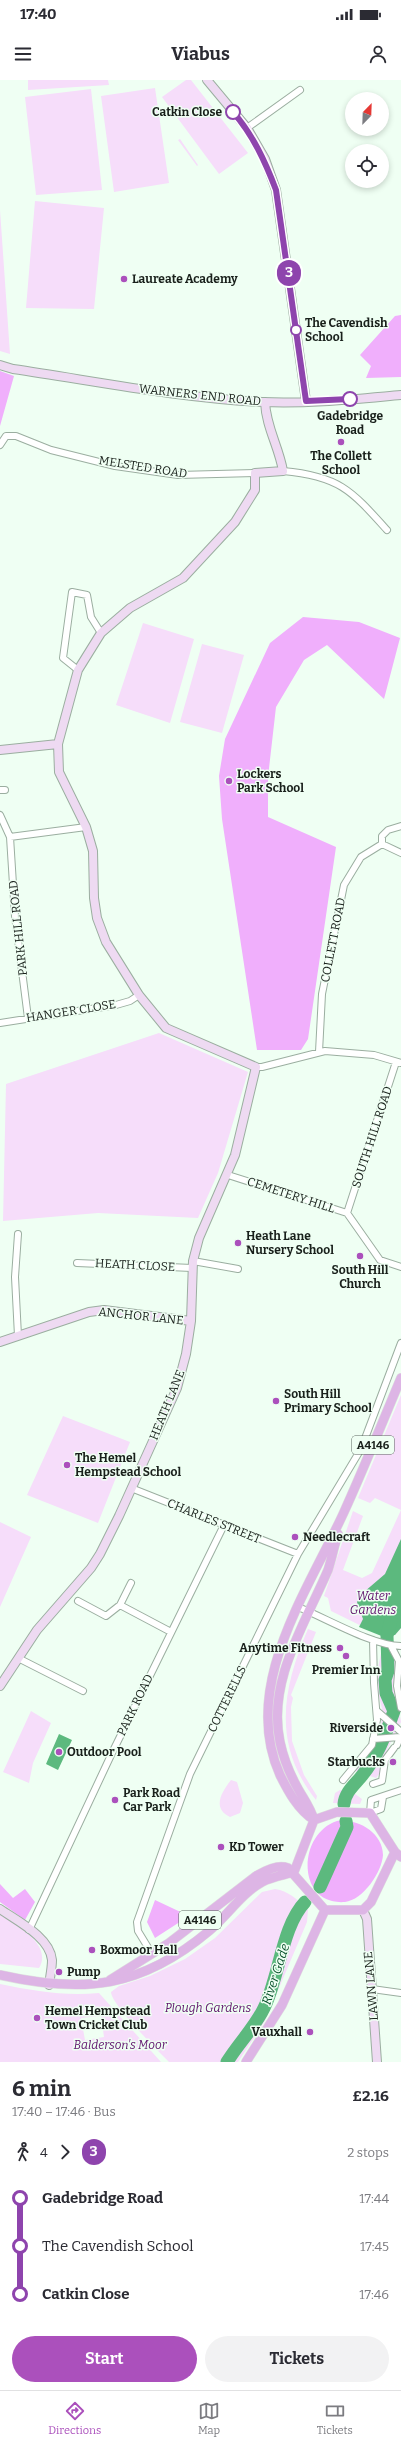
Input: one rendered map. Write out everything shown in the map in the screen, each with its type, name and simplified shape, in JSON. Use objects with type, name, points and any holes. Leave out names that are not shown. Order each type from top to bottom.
[{"type":"main road","name":"A4146","points":[[314,1820],[303,1813],[284,1781],[270,1747],[267,1723],[267,1702],[271,1677],[298,1607],[344,1512],[401,1378]]},
{"type":"main road","name":"A4146","points":[[314,1820],[311,1808],[289,1769],[280,1743],[276,1717],[277,1699],[286,1666],[328,1568],[344,1512]]},
{"type":"main road","points":[[294,1872],[314,1820],[337,1812],[370,1813],[399,1853],[371,1902],[363,1910],[325,1910]]},
{"type":"main road","name":"A4146","points":[[0,1975],[49,1985],[83,1986],[106,1983],[152,1954],[210,1913],[256,1876],[282,1866],[294,1872]]},
{"type":"main road","points":[[294,1872],[325,1910]]},
{"type":"main road","points":[[106,1983],[132,1977],[159,1964],[209,1932],[253,1888],[264,1881],[294,1872]]},
{"type":"main road","points":[[246,2062],[282,2005],[325,1910]]},
{"type":"main road","points":[[152,1954],[159,1964]]},
{"type":"street","points":[[207,80],[247,128],[265,160],[276,190],[306,401]]},
{"type":"street","points":[[247,128],[300,90]]},
{"type":"street","name":"WARNERS END ROAD","points":[[0,365],[13,369],[180,394],[264,402],[313,402],[401,395]]},
{"type":"street","points":[[264,402],[265,414],[280,452],[283,471],[333,480],[355,494],[387,530]]},
{"type":"street","name":"MELSTED ROAD","points":[[0,444],[6,436],[16,436],[51,450],[115,466],[178,475],[283,471]]},
{"type":"street","points":[[255,473],[255,490],[235,522],[183,578],[130,608],[101,633],[78,670],[58,744],[60,772],[86,827],[93,851],[94,898],[97,918],[106,942],[139,995],[166,1028],[256,1066],[262,1067],[319,1052],[350,1051],[374,1055],[399,1062]]},
{"type":"street","points":[[78,670],[63,658],[72,592],[87,595],[91,617],[101,633]]},
{"type":"street","points":[[0,750],[58,744]]},
{"type":"street","name":"PARK HILL ROAD","points":[[0,815],[10,837],[15,916],[28,1018]]},
{"type":"street","points":[[401,826],[388,830],[382,836],[382,844],[401,854]]},
{"type":"street","points":[[10,837],[86,827]]},
{"type":"street","name":"COLLETT ROAD","points":[[319,1052],[322,994],[344,885],[361,858],[382,844]]},
{"type":"street","name":"HANGER CLOSE","points":[[0,1023],[116,1005],[130,1001],[139,995]]},
{"type":"street","name":"SOUTH HILL ROAD","points":[[347,1212],[399,1062]]},
{"type":"street","name":"HEATH LANE","points":[[0,1686],[43,1622],[91,1568],[119,1516],[177,1388],[186,1354],[191,1321],[192,1264],[199,1238],[228,1175],[235,1155],[256,1066]]},
{"type":"street","name":"CEMETERY HILL","points":[[228,1175],[347,1212],[380,1260],[401,1267]]},
{"type":"street","points":[[18,1234],[15,1277],[18,1336]]},
{"type":"street","name":"HEATH CLOSE","points":[[77,1263],[192,1264],[238,1269]]},
{"type":"street","name":"ANCHOR LANE","points":[[0,1342],[89,1312],[104,1310],[191,1321]]},
{"type":"street","name":"COTTERELLS","points":[[152,1954],[138,1932],[137,1922],[190,1774],[298,1554],[361,1449],[401,1343]]},
{"type":"street","name":"CHARLES STREET","points":[[131,1488],[298,1554]]},
{"type":"street","name":"PARK ROAD","points":[[29,1930],[224,1525]]},
{"type":"street","points":[[78,1601],[106,1616],[120,1605],[131,1583]]},
{"type":"street","points":[[120,1605],[172,1632]]},
{"type":"street","points":[[298,1607],[373,1640],[391,1646],[401,1646]]},
{"type":"street","points":[[343,1780],[368,1751],[373,1739],[377,1711],[374,1683],[373,1640]]},
{"type":"street","points":[[391,1646],[399,1661],[397,1686],[401,1708]]},
{"type":"street","points":[[18,1658],[83,1692]]},
{"type":"street","points":[[377,1711],[401,1734]]},
{"type":"street","points":[[373,1739],[401,1734]]},
{"type":"street","points":[[373,1784],[382,1781],[385,1760],[396,1746],[401,1734]]},
{"type":"street","points":[[383,1797],[381,1809],[370,1813],[371,1800],[401,1790]]},
{"type":"street","points":[[0,1909],[43,1941],[49,1950],[52,1960],[49,1985]]},
{"type":"street","name":"LAWN LANE","points":[[363,1910],[367,1919],[377,2062]]},
{"type":"street","points":[[372,1989],[401,1993]]},
{"type":"green space","points":[[28,80],[108,80],[109,85],[28,90]]},
{"type":"green space","points":[[186,80],[191,80],[248,153],[219,174],[162,97]]},
{"type":"green space","points":[[155,88],[169,183],[114,192],[101,96]]},
{"type":"green space","points":[[91,89],[102,190],[36,195],[25,97]]},
{"type":"green space","points":[[180,139],[198,165],[197,166],[178,140]]},
{"type":"green space","points":[[35,201],[104,208],[94,309],[26,308]]},
{"type":"green space","points":[[0,210],[10,354],[0,351]]},
{"type":"green space","points":[[143,623],[194,639],[170,723],[116,705]]},
{"type":"green space","points":[[202,644],[244,655],[222,733],[180,722]]},
{"type":"green space","points":[[159,1033],[248,1072],[218,1173],[198,1218],[98,1213],[3,1221],[6,1084]]},
{"type":"green space","points":[[401,1395],[401,1510],[375,1498],[370,1503],[358,1498]]},
{"type":"green space","points":[[63,1416],[130,1442],[98,1523],[27,1495]]},
{"type":"green space","name":"Water Gardens","points":[[401,1510],[401,1628],[395,1635],[384,1637],[331,1611],[328,1598],[324,1596],[353,1511],[363,1516],[343,1570],[362,1578],[372,1573]]},
{"type":"green space","points":[[0,1522],[31,1537],[0,1607]]},
{"type":"green space","points":[[308,1629],[316,1632],[291,1695],[293,1698],[291,1707],[292,1741],[304,1775],[317,1796],[316,1800],[302,1779],[293,1759],[287,1738],[286,1716],[292,1673]]},
{"type":"green space","points":[[381,1653],[395,1659],[395,1688],[401,1722],[383,1758],[380,1773],[376,1778],[355,1771],[376,1747],[379,1735],[383,1713],[378,1692],[378,1668]]},
{"type":"green space","points":[[31,1711],[51,1723],[33,1763],[29,1783],[3,1772]]},
{"type":"green space","points":[[231,1780],[237,1782],[243,1803],[240,1813],[230,1817],[221,1809],[220,1800],[224,1790]]},
{"type":"green space","points":[[340,1790],[351,1791],[362,1799],[360,1804],[333,1803],[335,1793]]},
{"type":"green space","name":"Plough Gardens","points":[[275,1889],[285,1892],[297,1899],[308,1910],[307,1922],[265,2021],[238,2062],[169,2062],[126,2017],[113,1998],[111,1992],[119,1986],[150,1976],[185,1959],[215,1938],[262,1892]]},
{"type":"green space","points":[[0,1914],[24,1930],[37,1944],[41,1951],[42,1960],[39,1968],[0,1964]]},
{"type":"green space","name":"Balderson's Moor","points":[[0,1984],[49,1992],[74,1994],[99,1993],[161,2062],[0,2062]],"holes":[[[101,2016],[104,2037],[85,2040],[81,2018]]]},
{"type":"shaded area","points":[[401,315],[401,377],[366,378],[371,366],[360,355],[395,316]]},
{"type":"shaded area","points":[[0,371],[14,376],[0,426]]},
{"type":"shaded area","points":[[303,617],[359,622],[400,638],[384,699],[327,645],[304,660],[276,707],[268,777],[268,817],[336,847],[308,1039],[301,1050],[257,1050],[222,819],[219,776],[225,739],[270,643]]},
{"type":"shaded area","name":"Water Gardens","points":[[401,1539],[401,1628],[395,1635],[384,1637],[359,1627],[363,1619],[357,1602],[364,1592],[385,1574]]},
{"type":"shaded area","name":"Outdoor Pool","points":[[59,1734],[72,1740],[58,1770],[46,1764]]},
{"type":"shaded area","points":[[337,1821],[352,1822],[367,1828],[378,1840],[382,1847],[383,1855],[382,1862],[375,1877],[365,1891],[352,1900],[345,1902],[329,1900],[317,1893],[310,1882],[308,1868],[309,1853],[314,1840],[324,1828]]},
{"type":"shaded area","points":[[0,1884],[13,1898],[25,1889],[35,1902],[25,1920],[0,1902]]},
{"type":"shaded area","points":[[155,1900],[189,1916],[155,1938],[147,1922]]},
{"type":"waterway","name":"River Gade","points":[[344,1804],[348,1793],[376,1755],[394,1711],[386,1693],[385,1680],[388,1671],[387,1636],[391,1620]]},
{"type":"waterway","name":"River Gade","points":[[320,1887],[347,1827],[346,1821]]},
{"type":"waterway","name":"River Gade","points":[[227,2062],[256,2022],[264,2008],[274,1982],[291,1924],[297,1912],[305,1902]]},
{"type":"bus line","name":"3","points":[[233,112],[247,128],[265,160],[276,190],[306,401],[313,402],[350,399]]},
{"type":"place","name":"Catkin Close","points":[[233,112]]},
{"type":"place","name":"Laureate Academy","points":[[124,279]]},
{"type":"place","name":"The Cavendish School","points":[[296,330]]},
{"type":"place","name":"Gadebridge Road","points":[[350,399]]},
{"type":"place","name":"The Collett School","points":[[341,442]]},
{"type":"place","name":"Lockers Park School","points":[[229,781]]},
{"type":"place","name":"Heath Lane Nursery School","points":[[238,1243]]},
{"type":"place","name":"South Hill Church","points":[[360,1256]]},
{"type":"place","name":"South Hill Primary School","points":[[276,1401]]},
{"type":"place","name":"The Hemel Hempstead School","points":[[67,1465]]},
{"type":"place","name":"Needlecraft","points":[[295,1537]]},
{"type":"place","name":"Anytime Fitness","points":[[340,1648]]},
{"type":"place","name":"Premier Inn","points":[[346,1656]]},
{"type":"place","name":"Riverside","points":[[391,1728]]},
{"type":"place","name":"Outdoor Pool","points":[[59,1752]]},
{"type":"place","name":"Starbucks","points":[[393,1762]]},
{"type":"place","name":"Park Road Car Park","points":[[115,1800]]},
{"type":"place","name":"KD Tower","points":[[221,1847]]},
{"type":"place","name":"Boxmoor Hall","points":[[92,1950]]},
{"type":"place","name":"Pump","points":[[59,1972]]},
{"type":"place","name":"Hemel Hempstead Town Cricket Club","points":[[37,2018]]},
{"type":"place","name":"Vauxhall","points":[[310,2032]]}]
